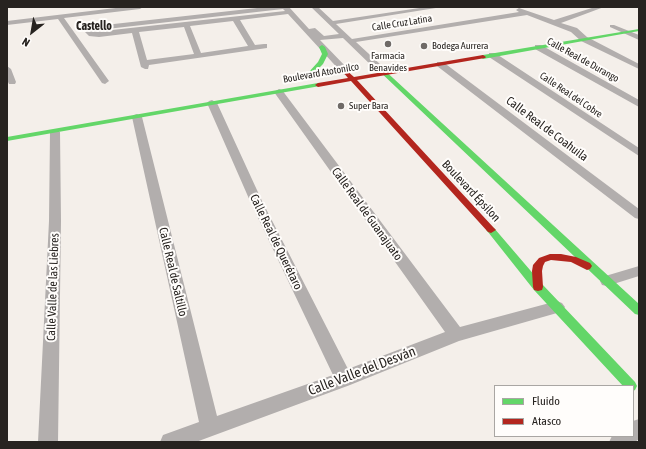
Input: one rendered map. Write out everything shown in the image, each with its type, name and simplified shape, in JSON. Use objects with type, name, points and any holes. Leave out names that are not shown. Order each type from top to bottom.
[{"type":"street","points":[[7,18],[108,7]]},
{"type":"street","points":[[7,23],[140,7]]},
{"type":"street","name":"Boulevard Épsilon","points":[[314,7],[639,311]]},
{"type":"street","points":[[331,23],[439,7]]},
{"type":"street","points":[[515,7],[556,22],[577,32],[584,39],[639,68]]},
{"type":"street","points":[[556,22],[601,7]]},
{"type":"street","points":[[288,10],[95,35],[89,32],[96,28],[288,10],[300,18],[322,38],[348,39]]},
{"type":"street","name":"Boulevard Épsilon","points":[[288,10],[494,234],[538,287],[630,385]]},
{"type":"street","name":"Calle Cruz Latina","points":[[348,39],[528,13]]},
{"type":"street","points":[[60,17],[105,81]]},
{"type":"street","points":[[235,18],[253,48]]},
{"type":"street","points":[[533,38],[639,22]]},
{"type":"street","points":[[186,24],[198,55]]},
{"type":"street","points":[[612,26],[639,38]]},
{"type":"street","points":[[135,30],[144,65],[198,55],[264,46]]},
{"type":"street","name":"Boulevard Atotonilco","points":[[75,118],[382,70],[434,65],[639,30]]},
{"type":"street","points":[[297,84],[321,63],[325,54],[322,48]]},
{"type":"street","name":"Calle Real de Durango","points":[[538,48],[639,104]]},
{"type":"street","name":"Calle Real del Cobre","points":[[492,55],[639,153]]},
{"type":"street","name":"Boulevard Atotonilco","points":[[382,70],[404,61]]},
{"type":"street","points":[[408,94],[406,84],[408,77],[434,65]]},
{"type":"street","name":"Calle Real de Coahuila","points":[[434,65],[639,215]]},
{"type":"street","points":[[7,69],[12,82]]},
{"type":"street","points":[[297,84],[343,91]]},
{"type":"street","name":"Boulevard Atotonilco","points":[[7,140],[279,92],[297,84]]},
{"type":"street","name":"Calle Real de Guanajuato","points":[[279,92],[456,336]]},
{"type":"street","points":[[353,93],[373,103]]},
{"type":"street","name":"Calle Real de Querétaro","points":[[212,103],[256,201],[344,379]]},
{"type":"street","name":"Calle Real de Saltillo","points":[[137,117],[210,428]]},
{"type":"street","name":"Calle Valle de las Liebres","points":[[48,442],[55,221],[55,132]]},
{"type":"street","points":[[538,287],[536,271],[538,265],[542,260],[550,257],[572,259],[603,277],[639,271]]},
{"type":"street","name":"Calle Valle del Desván","points":[[170,442],[344,379],[456,336],[557,307]]},
{"type":"traffic: fast","points":[[483,57],[639,30]]},
{"type":"traffic: fast","points":[[298,80],[310,74],[321,63],[325,54],[322,47]]},
{"type":"traffic: fast","points":[[379,68],[639,311]]},
{"type":"traffic: fast","points":[[7,139],[318,85]]},
{"type":"traffic: fast","points":[[491,230],[538,287],[630,385]]},
{"type":"traffic: jam","points":[[318,85],[483,57]]},
{"type":"traffic: jam","points":[[346,72],[491,230]]},
{"type":"traffic: jam","points":[[538,287],[537,271],[538,265],[542,260],[550,257],[561,257],[573,259],[587,266]]},
{"type":"place","name":"Farmacia Benavides","points":[[388,44]]},
{"type":"place","name":"Bodega Aurrera","points":[[424,46]]},
{"type":"place","name":"Super Bara","points":[[341,106]]},
{"type":"district","name":"Castello","points":[[94,26]]}]
